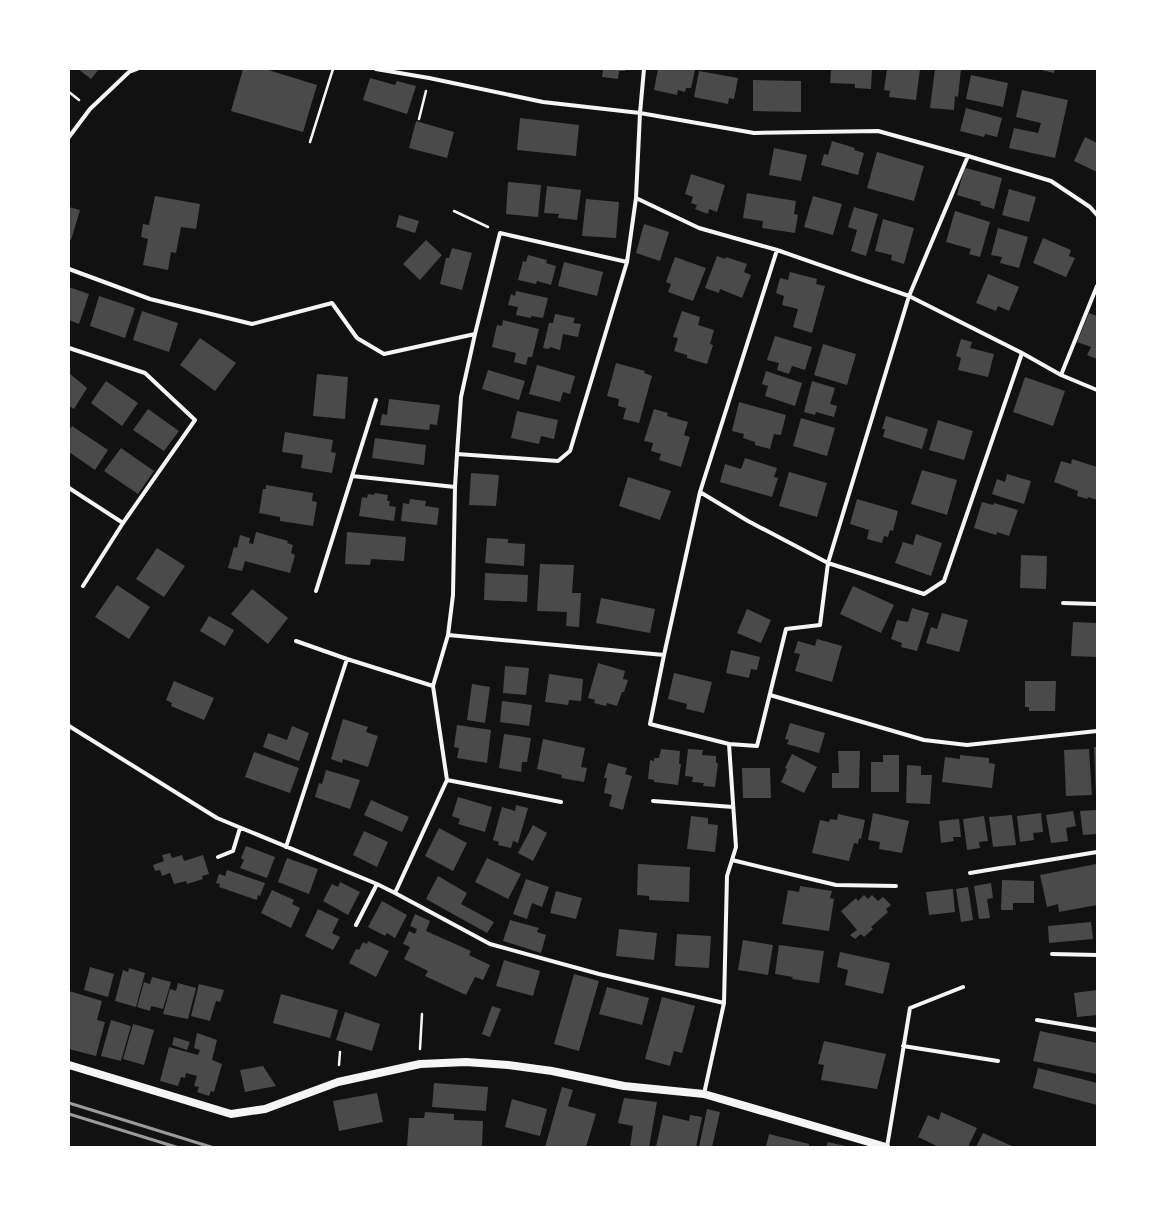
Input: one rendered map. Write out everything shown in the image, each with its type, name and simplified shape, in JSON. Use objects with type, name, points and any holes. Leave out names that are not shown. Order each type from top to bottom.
[{"type":"main road","points":[[69,1065],[231,1114],[265,1109],[338,1082],[420,1064],[466,1062],[508,1065],[552,1071],[624,1086],[704,1094],[886,1147]]},
{"type":"street","points":[[69,138],[90,109],[129,72],[137,69]]},
{"type":"street","points":[[376,69],[429,78],[543,102],[640,113],[754,133],[878,131],[1051,181],[1090,207],[1097,214]]},
{"type":"street","points":[[457,454],[558,462],[570,451],[627,262],[636,198],[640,113],[644,69]]},
{"type":"street","points":[[777,250],[700,492],[650,724],[729,744],[757,746],[786,629],[820,625],[828,563],[909,296],[968,156]]},
{"type":"street","points":[[636,198],[699,228],[777,250],[909,296],[1022,353],[1061,375],[1097,390]]},
{"type":"street","points":[[396,893],[447,780],[433,686],[448,635],[453,595],[455,488],[461,397],[500,233],[627,262]]},
{"type":"street","points":[[69,269],[150,299],[252,324],[332,303],[357,338],[384,354],[475,334]]},
{"type":"street","points":[[1061,375],[1097,286]]},
{"type":"street","points":[[69,348],[145,373],[195,420],[123,523],[83,586]]},
{"type":"street","points":[[700,492],[748,521],[828,563],[924,594],[944,580],[1022,353]]},
{"type":"street","points":[[316,591],[376,400]]},
{"type":"street","points":[[352,476],[455,488]]},
{"type":"street","points":[[69,488],[123,523]]},
{"type":"street","points":[[1064,602],[1097,604]]},
{"type":"street","points":[[448,635],[664,655]]},
{"type":"street","points":[[296,641],[433,686]]},
{"type":"street","points":[[286,847],[347,659]]},
{"type":"street","points":[[770,694],[931,741],[967,745],[1097,731]]},
{"type":"street","points":[[69,726],[217,818],[378,884],[490,944],[599,974],[724,1003]]},
{"type":"street","points":[[704,1094],[724,1003],[727,876],[736,847],[729,744]]},
{"type":"street","points":[[447,780],[561,802]]},
{"type":"street","points":[[653,801],[733,807]]},
{"type":"street","points":[[218,857],[233,851],[240,828]]},
{"type":"street","points":[[970,873],[1097,852]]},
{"type":"street","points":[[732,860],[836,885],[896,886]]},
{"type":"street","points":[[356,925],[378,884]]},
{"type":"street","points":[[1052,954],[1097,955]]},
{"type":"street","points":[[886,1147],[910,1008],[963,987]]},
{"type":"street","points":[[1036,1020],[1097,1030]]},
{"type":"street","points":[[903,1046],[998,1061]]},
{"type":"path","points":[[310,142],[333,69]]},
{"type":"path","points":[[419,119],[429,78]]},
{"type":"path","points":[[454,211],[500,233]]},
{"type":"path","points":[[420,1064],[422,1014]]},
{"type":"building","points":[[78,69],[99,69],[91,79]]},
{"type":"building","points":[[243,69],[265,69],[317,85],[303,132],[231,111]]},
{"type":"building","points":[[599,69],[625,69],[625,71],[619,71],[618,79],[602,77],[603,70]]},
{"type":"building","points":[[658,69],[695,70],[691,88],[686,88],[685,92],[678,90],[677,95],[654,90]]},
{"type":"building","points":[[831,69],[872,69],[871,89],[855,88],[855,84],[830,83]]},
{"type":"building","points":[[887,69],[920,69],[916,100],[889,97],[890,91],[884,90]]},
{"type":"building","points":[[935,69],[961,69],[958,97],[955,96],[954,110],[930,108]]},
{"type":"building","points":[[1037,69],[1055,69],[1054,73]]},
{"type":"building","points":[[699,71],[738,78],[734,99],[729,98],[728,104],[694,97]]},
{"type":"building","points":[[971,75],[1008,83],[1003,107],[966,99]]},
{"type":"building","points":[[370,78],[395,85],[397,81],[416,86],[407,114],[363,100]]},
{"type":"building","points":[[753,80],[801,81],[801,112],[753,111]]},
{"type":"building","points":[[1022,90],[1068,100],[1055,158],[1009,148],[1014,128],[1038,133],[1041,123],[1016,117]]},
{"type":"building","points":[[966,108],[1002,118],[997,137],[985,134],[984,137],[960,131]]},
{"type":"building","points":[[520,118],[579,125],[576,156],[517,150]]},
{"type":"building","points":[[416,121],[454,132],[447,158],[409,148]]},
{"type":"building","points":[[1085,137],[1097,143],[1097,172],[1074,161]]},
{"type":"building","points":[[832,141],[855,148],[854,150],[864,153],[858,175],[821,165],[824,154],[828,155]]},
{"type":"building","points":[[774,148],[807,155],[801,181],[769,175]]},
{"type":"building","points":[[877,152],[924,166],[914,201],[867,188]]},
{"type":"building","points":[[966,168],[1002,178],[994,209],[980,205],[981,202],[957,195],[964,170]]},
{"type":"building","points":[[691,174],[725,185],[717,212],[709,209],[708,214],[695,209],[697,205],[691,203],[693,197],[685,194]]},
{"type":"building","points":[[508,182],[541,185],[538,217],[506,214]]},
{"type":"building","points":[[547,186],[581,190],[577,220],[558,218],[559,214],[544,213]]},
{"type":"building","points":[[1009,189],[1036,197],[1029,222],[1002,215]]},
{"type":"building","points":[[747,193],[796,201],[794,214],[798,215],[795,233],[762,228],[763,221],[743,218]]},
{"type":"building","points":[[155,196],[200,204],[196,229],[181,227],[176,253],[171,252],[168,270],[143,265],[148,239],[141,237],[143,224],[149,225]]},
{"type":"building","points":[[813,196],[842,204],[833,235],[804,227]]},
{"type":"building","points":[[586,199],[619,202],[616,238],[582,236]]},
{"type":"building","points":[[69,207],[80,210],[71,240],[69,239]]},
{"type":"building","points":[[854,207],[878,214],[866,256],[851,251],[857,230],[848,227]]},
{"type":"building","points":[[955,211],[990,222],[980,257],[969,254],[971,249],[946,242]]},
{"type":"building","points":[[399,215],[419,221],[415,233],[396,227]]},
{"type":"building","points":[[883,219],[914,228],[904,264],[891,260],[892,255],[875,251]]},
{"type":"building","points":[[644,224],[669,232],[660,261],[636,253]]},
{"type":"building","points":[[998,228],[1028,237],[1019,268],[1000,263],[1002,257],[991,255]]},
{"type":"building","points":[[1043,238],[1071,250],[1069,256],[1075,258],[1066,277],[1033,263]]},
{"type":"building","points":[[426,240],[442,255],[420,280],[403,264]]},
{"type":"building","points":[[452,248],[472,253],[462,290],[440,284],[446,258],[449,258]]},
{"type":"building","points":[[528,255],[547,260],[546,263],[556,266],[551,285],[537,281],[536,284],[518,280],[523,261],[526,262]]},
{"type":"building","points":[[717,256],[725,259],[726,257],[747,264],[744,272],[751,275],[742,298],[720,289],[719,293],[705,288]]},
{"type":"building","points":[[675,257],[706,268],[693,301],[668,292],[671,284],[666,282]]},
{"type":"building","points":[[564,262],[603,272],[597,296],[558,286]]},
{"type":"building","points":[[790,272],[817,279],[816,284],[825,286],[812,333],[793,327],[798,309],[782,305],[784,296],[776,293],[780,278],[788,280]]},
{"type":"building","points":[[988,274],[1019,287],[1009,311],[998,306],[996,311],[976,303]]},
{"type":"building","points":[[69,287],[89,294],[79,324],[69,320]]},
{"type":"building","points":[[516,291],[548,298],[543,318],[531,316],[531,318],[516,315],[518,307],[508,305],[511,294],[515,296]]},
{"type":"building","points":[[99,296],[135,308],[125,338],[90,326]]},
{"type":"building","points":[[142,311],[178,323],[169,352],[133,340]]},
{"type":"building","points":[[682,311],[700,317],[698,325],[714,330],[710,344],[713,345],[707,364],[687,358],[687,355],[674,351],[678,338],[673,337]]},
{"type":"building","points":[[1089,313],[1097,316],[1097,359],[1087,355],[1091,347],[1077,342]]},
{"type":"building","points":[[555,314],[575,318],[573,323],[581,324],[578,337],[563,334],[560,350],[550,347],[549,349],[543,348],[549,323],[553,323]]},
{"type":"building","points":[[503,320],[539,329],[532,357],[528,357],[526,365],[514,362],[516,353],[492,347],[497,325],[502,326]]},
{"type":"building","points":[[775,336],[812,347],[805,370],[792,366],[789,374],[777,370],[779,363],[767,360]]},
{"type":"building","points":[[200,338],[236,363],[215,391],[180,365]]},
{"type":"building","points":[[961,339],[972,342],[970,348],[994,354],[988,377],[958,370],[961,358],[956,356]]},
{"type":"building","points":[[823,344],[856,354],[847,385],[814,375]]},
{"type":"building","points":[[616,363],[645,371],[644,373],[652,376],[639,423],[623,419],[626,408],[618,406],[619,399],[607,396]]},
{"type":"building","points":[[537,365],[575,376],[570,394],[563,392],[560,402],[529,394]]},
{"type":"building","points":[[488,370],[525,381],[519,400],[482,389]]},
{"type":"building","points":[[766,371],[802,383],[795,406],[765,396],[768,386],[762,384]]},
{"type":"building","points":[[69,373],[87,388],[74,409],[69,406]]},
{"type":"building","points":[[317,374],[348,377],[345,419],[313,416]]},
{"type":"building","points":[[1025,377],[1065,391],[1053,426],[1013,412]]},
{"type":"building","points":[[106,381],[138,403],[122,426],[91,403]]},
{"type":"building","points":[[812,381],[835,388],[830,404],[837,406],[834,417],[816,412],[815,415],[804,412]]},
{"type":"building","points":[[389,399],[440,405],[437,425],[430,424],[429,430],[380,425],[382,414],[387,415]]},
{"type":"building","points":[[739,402],[786,415],[781,435],[774,434],[770,449],[755,445],[755,442],[743,438],[744,434],[732,431]]},
{"type":"building","points":[[148,409],[179,431],[164,451],[133,430]]},
{"type":"building","points":[[654,409],[668,413],[667,416],[688,422],[684,435],[690,437],[681,467],[659,460],[661,454],[651,451],[653,443],[644,441]]},
{"type":"building","points":[[517,411],[558,420],[554,439],[541,436],[539,444],[511,438]]},
{"type":"building","points":[[886,416],[928,429],[922,449],[883,437],[885,429],[882,429]]},
{"type":"building","points":[[801,418],[835,428],[827,456],[793,446]]},
{"type":"building","points":[[938,420],[973,431],[964,460],[929,450]]},
{"type":"building","points":[[72,426],[108,450],[95,470],[69,452],[69,431]]},
{"type":"building","points":[[285,432],[333,440],[331,452],[336,453],[332,473],[301,468],[303,455],[282,452]]},
{"type":"building","points":[[375,438],[426,445],[424,465],[372,458]]},
{"type":"building","points":[[121,448],[154,471],[138,494],[104,471]]},
{"type":"building","points":[[745,458],[777,468],[774,477],[778,478],[772,497],[720,482],[725,464],[741,469]]},
{"type":"building","points":[[1072,459],[1097,467],[1097,500],[1077,496],[1078,491],[1054,482],[1061,461],[1071,464]]},
{"type":"building","points":[[922,470],[957,480],[947,515],[911,504]]},
{"type":"building","points":[[789,472],[827,483],[817,517],[779,506]]},
{"type":"building","points":[[471,473],[499,475],[496,506],[469,505]]},
{"type":"building","points":[[1007,474],[1031,481],[1024,504],[992,494],[997,479],[1005,482]]},
{"type":"building","points":[[628,477],[671,491],[660,520],[619,506]]},
{"type":"building","points":[[266,485],[313,493],[312,501],[317,502],[313,526],[280,521],[280,517],[259,513],[263,489],[266,489]]},
{"type":"building","points":[[375,493],[388,495],[387,501],[390,501],[389,506],[396,507],[394,521],[359,516],[362,497],[367,498],[368,494],[374,495]]},
{"type":"building","points":[[410,499],[426,501],[425,506],[439,508],[437,525],[401,521],[403,503],[409,504]]},
{"type":"building","points":[[857,499],[898,511],[893,531],[890,530],[888,537],[884,536],[882,543],[867,539],[869,530],[850,524]]},
{"type":"building","points":[[982,502],[993,505],[994,503],[1018,510],[1009,536],[997,532],[996,535],[974,528]]},
{"type":"building","points":[[256,532],[288,541],[287,543],[293,545],[291,553],[295,555],[290,573],[245,561],[242,571],[228,568],[234,547],[237,548],[240,535],[250,538],[249,543],[253,544]]},
{"type":"building","points":[[347,532],[406,537],[404,561],[371,559],[370,565],[345,564]]},
{"type":"building","points":[[916,534],[942,543],[931,576],[895,563],[903,542],[913,545]]},
{"type":"building","points":[[487,538],[508,539],[508,543],[525,544],[524,566],[485,563]]},
{"type":"building","points":[[157,548],[185,566],[164,597],[136,579]]},
{"type":"building","points":[[1021,555],[1047,556],[1046,589],[1020,588]]},
{"type":"building","points":[[540,564],[574,565],[572,593],[581,593],[579,627],[566,626],[567,612],[537,611]]},
{"type":"building","points":[[485,573],[528,575],[527,602],[484,600]]},
{"type":"building","points":[[117,585],[150,607],[129,639],[95,617]]},
{"type":"building","points":[[853,586],[894,605],[881,633],[840,614]]},
{"type":"building","points":[[252,589],[288,618],[268,644],[231,614]]},
{"type":"building","points":[[601,598],[655,609],[650,633],[596,623]]},
{"type":"building","points":[[912,608],[929,613],[917,651],[901,647],[902,643],[891,639],[897,620],[908,622]]},
{"type":"building","points":[[747,609],[771,620],[761,643],[737,633]]},
{"type":"building","points":[[942,613],[968,620],[959,652],[926,643],[931,627],[937,629]]},
{"type":"building","points":[[209,616],[234,630],[225,646],[200,631]]},
{"type":"building","points":[[1073,622],[1097,623],[1097,657],[1071,656]]},
{"type":"building","points":[[817,639],[842,646],[832,682],[795,671],[800,654],[794,653],[798,641],[815,646]]},
{"type":"building","points":[[731,650],[760,657],[757,670],[751,669],[749,678],[726,673]]},
{"type":"building","points":[[598,663],[625,671],[623,679],[628,680],[617,706],[607,703],[606,706],[594,703],[595,700],[588,698]]},
{"type":"building","points":[[505,666],[529,668],[526,695],[503,693]]},
{"type":"building","points":[[674,673],[712,682],[704,713],[686,709],[687,704],[668,699]]},
{"type":"building","points":[[549,674],[583,679],[581,701],[569,700],[568,705],[545,702]]},
{"type":"building","points":[[174,681],[214,698],[204,720],[171,706],[172,703],[166,700]]},
{"type":"building","points":[[1025,681],[1056,681],[1055,711],[1029,711],[1029,707],[1025,707]]},
{"type":"building","points":[[472,684],[490,687],[485,723],[467,720]]},
{"type":"building","points":[[502,701],[532,705],[529,726],[500,722]]},
{"type":"building","points":[[343,719],[368,727],[366,732],[378,736],[368,767],[343,759],[342,763],[331,759]]},
{"type":"building","points":[[790,723],[825,733],[819,753],[787,744],[789,740],[785,739]]},
{"type":"building","points":[[457,725],[491,730],[487,763],[457,758],[459,748],[454,747]]},
{"type":"building","points":[[292,726],[309,733],[299,761],[263,747],[268,733],[287,740]]},
{"type":"building","points":[[504,734],[531,738],[527,762],[522,762],[521,772],[499,768]]},
{"type":"building","points":[[543,739],[585,748],[581,767],[587,768],[584,782],[561,778],[562,775],[537,769]]},
{"type":"building","points":[[1094,747],[1097,747],[1097,796],[1096,796]]},
{"type":"building","points":[[661,749],[680,751],[679,764],[681,764],[678,785],[654,782],[654,780],[648,779],[650,760],[654,761],[654,758],[659,758]]},
{"type":"building","points":[[688,749],[703,750],[702,755],[716,756],[716,763],[718,763],[715,787],[703,786],[704,783],[692,782],[693,777],[685,776]]},
{"type":"building","points":[[1089,749],[1092,795],[1066,796],[1064,750]]},
{"type":"building","points":[[838,751],[860,751],[859,788],[832,788],[832,773],[839,773]]},
{"type":"building","points":[[254,752],[299,768],[290,793],[245,777]]},
{"type":"building","points":[[792,754],[817,767],[804,793],[781,782],[787,769],[785,768]]},
{"type":"building","points":[[883,755],[899,755],[899,792],[871,792],[871,762],[883,762]]},
{"type":"building","points":[[960,755],[989,758],[989,763],[995,764],[992,788],[942,782],[945,757],[960,759]]},
{"type":"building","points":[[608,763],[627,768],[625,774],[632,776],[623,810],[609,806],[612,795],[604,793],[607,778],[604,778]]},
{"type":"building","points":[[907,765],[921,766],[921,775],[932,775],[930,804],[906,803]]},
{"type":"building","points":[[742,768],[770,768],[771,798],[743,798]]},
{"type":"building","points":[[326,770],[360,780],[350,809],[315,797],[319,783],[322,784]]},
{"type":"building","points":[[458,797],[492,807],[485,832],[458,824],[460,819],[452,816]]},
{"type":"building","points":[[371,800],[409,817],[402,832],[364,815]]},
{"type":"building","points":[[516,805],[528,808],[518,843],[513,841],[511,848],[498,845],[499,842],[493,840],[502,807],[515,811]]},
{"type":"building","points":[[1097,810],[1097,834],[1083,835],[1080,811]]},
{"type":"building","points":[[1073,811],[1076,826],[1066,828],[1068,841],[1051,843],[1046,815]]},
{"type":"building","points":[[873,813],[909,821],[902,853],[879,849],[880,842],[868,840]]},
{"type":"building","points":[[1041,813],[1043,832],[1033,833],[1034,840],[1020,842],[1017,816]]},
{"type":"building","points":[[838,814],[865,820],[861,839],[859,838],[858,844],[854,843],[849,861],[812,853],[820,820],[829,822],[830,819],[837,820]]},
{"type":"building","points":[[1012,815],[1016,845],[993,847],[989,817]]},
{"type":"building","points":[[691,816],[708,818],[708,824],[718,825],[715,852],[687,849]]},
{"type":"building","points":[[984,816],[988,841],[979,842],[980,848],[967,850],[963,819]]},
{"type":"building","points":[[959,819],[961,837],[953,837],[954,841],[941,843],[939,821]]},
{"type":"building","points":[[533,825],[547,833],[533,861],[518,853]]},
{"type":"building","points":[[439,828],[467,843],[453,871],[425,856]]},
{"type":"building","points":[[364,831],[388,842],[377,867],[353,855]]},
{"type":"building","points":[[246,846],[275,857],[267,878],[240,868],[244,860],[241,858]]},
{"type":"building","points":[[170,853],[172,858],[182,855],[184,861],[203,855],[209,874],[202,876],[203,879],[187,884],[186,881],[174,884],[170,873],[162,876],[160,870],[155,871],[153,865],[164,861],[162,855]]},
{"type":"building","points":[[287,858],[318,869],[309,894],[278,882]]},
{"type":"building","points":[[487,858],[521,874],[508,899],[475,882]]},
{"type":"building","points":[[638,864],[690,867],[689,902],[649,900],[649,896],[637,895]]},
{"type":"building","points":[[1096,864],[1097,905],[1059,912],[1058,904],[1047,907],[1040,875]]},
{"type":"building","points":[[227,870],[265,883],[260,896],[258,895],[257,900],[219,887],[220,884],[216,883],[219,874],[225,876]]},
{"type":"building","points":[[438,876],[467,893],[461,904],[494,922],[487,933],[426,899]]},
{"type":"building","points":[[526,879],[549,887],[542,907],[532,903],[527,919],[513,914]]},
{"type":"building","points":[[1002,880],[1034,881],[1034,903],[1013,903],[1013,910],[1001,910]]},
{"type":"building","points":[[340,882],[360,892],[348,915],[323,901],[332,884],[338,887]]},
{"type":"building","points":[[991,883],[993,898],[987,899],[990,918],[979,919],[974,886]]},
{"type":"building","points":[[800,886],[832,891],[830,898],[834,899],[829,931],[782,924],[788,890],[799,892]]},
{"type":"building","points":[[968,887],[973,920],[961,922],[956,889]]},
{"type":"building","points":[[953,889],[955,912],[929,915],[926,892]]},
{"type":"building","points":[[272,890],[294,900],[292,904],[300,908],[291,928],[261,913]]},
{"type":"building","points":[[556,891],[582,898],[576,919],[550,913]]},
{"type":"building","points":[[864,895],[868,899],[872,895],[878,901],[883,897],[891,905],[886,909],[888,912],[871,927],[873,929],[864,937],[861,934],[855,939],[850,935],[857,930],[841,911],[856,898],[858,901]]},
{"type":"building","points":[[382,901],[407,915],[395,938],[387,933],[385,936],[368,927]]},
{"type":"building","points":[[318,909],[339,919],[332,933],[340,937],[333,950],[305,936]]},
{"type":"building","points":[[415,914],[430,921],[426,931],[471,951],[469,955],[490,965],[483,980],[475,977],[466,995],[425,976],[428,971],[404,959],[410,947],[403,944],[409,931],[415,934],[417,929],[410,926]]},
{"type":"building","points":[[510,920],[539,928],[537,932],[546,935],[541,953],[503,941]]},
{"type":"building","points":[[1091,922],[1093,939],[1049,943],[1048,926]]},
{"type":"building","points":[[619,929],[657,933],[654,960],[616,956]]},
{"type":"building","points":[[677,934],[711,936],[709,968],[675,966]]},
{"type":"building","points":[[743,940],[773,945],[768,975],[738,970]]},
{"type":"building","points":[[368,941],[389,951],[376,977],[349,963],[356,949],[359,950],[363,942],[367,944]]},
{"type":"building","points":[[779,945],[824,951],[819,983],[792,979],[793,977],[775,974]]},
{"type":"building","points":[[840,952],[890,963],[883,994],[845,985],[848,970],[837,967]]},
{"type":"building","points":[[504,960],[540,971],[533,996],[496,986]]},
{"type":"building","points":[[90,967],[114,974],[108,997],[84,990]]},
{"type":"building","points":[[129,968],[145,973],[136,1007],[115,1001],[123,970],[128,972]]},
{"type":"building","points":[[574,974],[599,981],[579,1051],[554,1044]]},
{"type":"building","points":[[152,977],[171,982],[163,1009],[151,1006],[150,1011],[137,1007],[144,982],[150,984]]},
{"type":"building","points":[[178,983],[196,988],[188,1019],[163,1014],[170,989],[176,991]]},
{"type":"building","points":[[199,984],[224,990],[220,1002],[216,1001],[210,1021],[191,1016]]},
{"type":"building","points":[[607,987],[649,998],[642,1025],[599,1014]]},
{"type":"building","points":[[1097,990],[1097,1015],[1077,1017],[1074,993]]},
{"type":"building","points":[[69,991],[102,1001],[97,1020],[105,1022],[96,1056],[69,1049]]},
{"type":"building","points":[[281,994],[338,1010],[330,1038],[273,1023]]},
{"type":"building","points":[[662,997],[695,1006],[682,1053],[674,1051],[670,1066],[645,1059]]},
{"type":"building","points":[[492,1006],[501,1009],[490,1037],[482,1034]]},
{"type":"building","points":[[345,1012],[380,1024],[372,1051],[336,1040]]},
{"type":"building","points":[[111,1020],[131,1026],[121,1061],[101,1056]]},
{"type":"building","points":[[133,1024],[154,1030],[144,1065],[123,1059]]},
{"type":"building","points":[[1040,1031],[1097,1043],[1097,1074],[1033,1061]]},
{"type":"building","points":[[197,1033],[217,1040],[212,1060],[222,1064],[214,1092],[211,1091],[209,1096],[197,1092],[199,1087],[194,1086],[197,1076],[186,1073],[185,1078],[181,1077],[178,1086],[160,1081],[169,1047],[198,1055],[200,1050],[194,1048]]},
{"type":"building","points":[[174,1037],[190,1042],[187,1050],[172,1045]]},
{"type":"building","points":[[824,1041],[886,1054],[877,1089],[821,1080],[824,1065],[818,1064]]},
{"type":"building","points":[[263,1066],[276,1086],[245,1092],[240,1070]]},
{"type":"building","points":[[1038,1068],[1097,1083],[1097,1105],[1033,1088]]},
{"type":"building","points":[[434,1083],[488,1087],[486,1111],[432,1107]]},
{"type":"building","points":[[562,1087],[573,1090],[568,1106],[596,1114],[586,1147],[545,1147]]},
{"type":"building","points":[[377,1093],[383,1122],[339,1131],[333,1101]]},
{"type":"building","points":[[624,1098],[657,1102],[649,1147],[630,1147],[633,1126],[618,1123]]},
{"type":"building","points":[[512,1099],[547,1109],[540,1136],[505,1127]]},
{"type":"building","points":[[707,1109],[720,1112],[712,1147],[699,1147]]},
{"type":"building","points":[[425,1112],[454,1114],[454,1120],[483,1121],[482,1147],[407,1147],[409,1118],[424,1118]]},
{"type":"building","points":[[941,1112],[977,1128],[968,1147],[939,1147],[918,1137],[928,1115],[939,1120]]},
{"type":"building","points":[[663,1115],[689,1121],[690,1115],[702,1117],[696,1147],[656,1147]]},
{"type":"building","points":[[983,1133],[1014,1147],[976,1147]]},
{"type":"building","points":[[769,1134],[809,1144],[809,1147],[766,1147]]},
{"type":"building","points":[[828,1142],[845,1146],[845,1147],[826,1147]]},
{"type":"railway","points":[[69,1103],[211,1147]]},
{"type":"railway","points":[[69,1114],[176,1147]]}]
